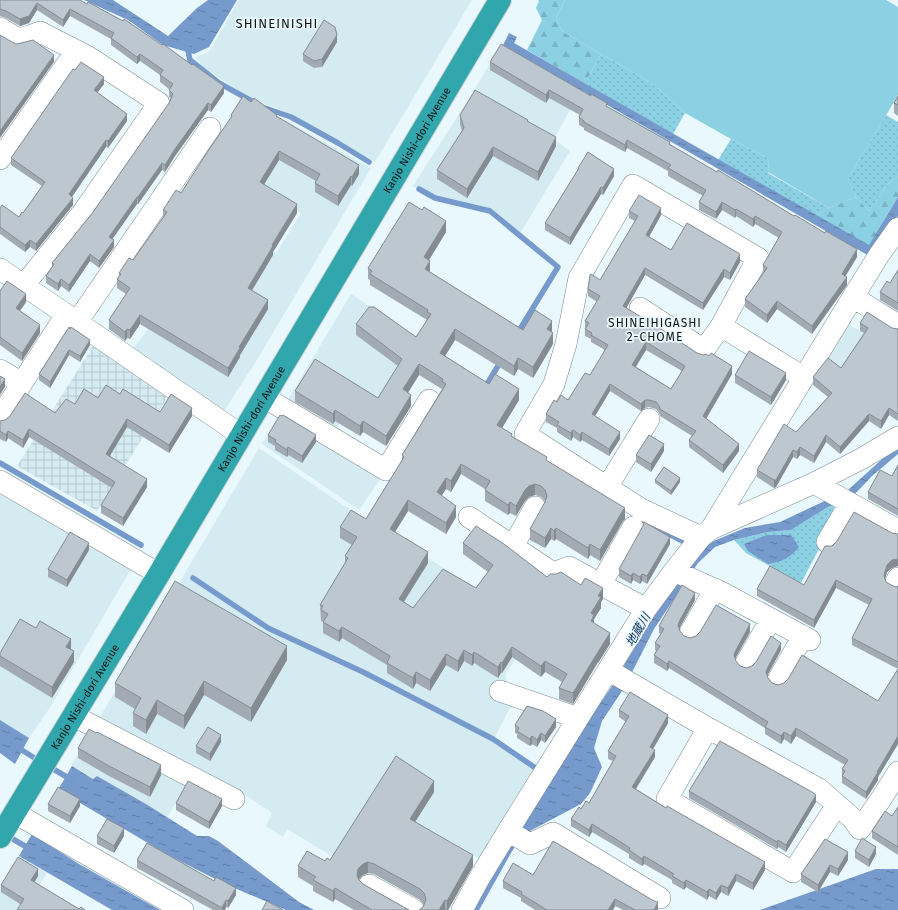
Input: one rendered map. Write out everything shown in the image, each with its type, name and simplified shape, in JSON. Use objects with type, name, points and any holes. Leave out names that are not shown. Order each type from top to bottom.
[{"type":"highway","name":"Kanjo Nishi-dori Avenue","points":[[8,824],[74,716],[500,0]]},
{"type":"street","points":[[0,28],[18,39],[40,32],[87,56],[159,103],[83,212],[24,286]]},
{"type":"street","points":[[0,159],[76,51]]},
{"type":"street","points":[[0,417],[22,383],[72,318],[210,128]]},
{"type":"street","points":[[640,308],[704,350],[721,326],[758,258],[633,184],[579,278],[566,344],[554,384],[525,434],[640,509],[706,533],[814,483],[861,459],[897,438]]},
{"type":"street","points":[[462,910],[508,831],[646,609],[680,563],[706,533],[879,255],[898,228]]},
{"type":"street","points":[[1,273],[24,286],[72,318],[241,435]]},
{"type":"street","points":[[853,297],[898,325]]},
{"type":"street","points":[[721,326],[803,377]]},
{"type":"street","points":[[0,370],[22,383]]},
{"type":"street","points":[[264,397],[386,470],[429,400]]},
{"type":"street","points":[[607,487],[649,419]]},
{"type":"street","points":[[0,481],[158,574]]},
{"type":"street","points":[[814,483],[898,530]]},
{"type":"street","points":[[827,542],[850,503]]},
{"type":"street","points":[[513,546],[536,507]]},
{"type":"street","points":[[469,517],[553,573],[569,567],[646,609]]},
{"type":"street","points":[[601,584],[633,526]]},
{"type":"street","points":[[680,563],[707,586],[806,638],[778,680]]},
{"type":"street","points":[[690,633],[707,586]]},
{"type":"street","points":[[746,663],[771,619]]},
{"type":"street","points":[[608,670],[708,728],[819,789],[852,818],[860,829],[898,772]]},
{"type":"street","points":[[500,691],[578,718]]},
{"type":"street","points":[[74,716],[234,799]]},
{"type":"street","points":[[708,728],[667,799],[793,872],[837,805]]},
{"type":"street","points":[[8,824],[183,910]]},
{"type":"street","points":[[508,831],[530,844],[552,833],[660,898]]},
{"type":"street","points":[[369,885],[414,910]]},
{"type":"shaded area","points":[[239,0],[472,0],[375,162],[278,108],[255,102],[203,67],[196,57],[209,52]]},
{"type":"shaded area","points":[[501,45],[581,90],[554,139],[570,151],[519,235],[490,211],[435,198],[413,186]]},
{"type":"shaded area","points":[[285,120],[371,168],[255,363],[222,414],[131,351],[166,307],[221,220],[276,253],[301,213],[268,193],[240,185]]},
{"type":"shaded area","points":[[351,294],[419,339],[376,401],[360,391],[334,433],[286,403]]},
{"type":"shaded area","points":[[845,322],[889,349],[865,385],[823,359]]},
{"type":"shaded area","points":[[95,343],[169,395],[97,511],[17,466]]},
{"type":"shaded area","points":[[279,415],[381,478],[359,510],[262,444]]},
{"type":"shaded area","points":[[259,448],[358,515],[436,563],[535,631],[505,675],[513,702],[494,739],[536,769],[482,860],[432,830],[391,892],[287,829],[283,837],[266,826],[272,813],[239,791],[191,775],[167,818],[146,804],[97,776],[94,779],[72,766]]},
{"type":"shaded area","points":[[0,493],[131,569],[49,709],[29,738],[0,720]]},
{"type":"shaded area","points":[[19,856],[47,873],[24,910],[0,910],[0,887]]},
{"type":"green space","points":[[538,0],[565,0],[556,18],[562,31],[601,54],[585,84],[527,50],[542,20],[536,8],[539,1]]},
{"type":"green space","points":[[565,0],[886,0],[898,7],[898,95],[848,179],[856,197],[829,208],[768,172],[769,159],[685,113],[650,82],[562,31],[556,18]]},
{"type":"green space","points":[[601,54],[650,82],[685,113],[673,134],[585,84]]},
{"type":"green space","points":[[886,115],[898,122],[898,176],[889,183],[869,211],[856,197],[848,179]]},
{"type":"green space","points":[[731,139],[769,159],[768,173],[829,208],[816,216],[718,160]]},
{"type":"green space","points":[[898,176],[898,197],[870,246],[816,216],[829,208],[856,197],[869,211],[889,183]]},
{"type":"green space","points":[[833,504],[837,515],[801,583],[746,553],[734,540],[768,532],[791,530]]},
{"type":"water","points":[[84,0],[113,0],[168,36],[197,8],[208,0],[237,0],[209,47],[194,54],[163,45],[128,20]]},
{"type":"water","points":[[509,33],[517,37],[514,43],[869,245],[898,197],[898,216],[871,257],[503,45]]},
{"type":"water","points":[[898,447],[898,454],[872,476],[854,495],[828,507],[791,530],[768,532],[734,540],[715,547],[698,563],[654,629],[624,688],[602,721],[594,748],[602,767],[590,793],[581,804],[528,832],[521,827],[614,683],[647,625],[690,561],[706,545],[716,540],[745,528],[780,522],[848,490],[891,451]]},
{"type":"water","points":[[767,535],[791,535],[799,547],[785,559],[768,564],[748,551],[744,544]]},
{"type":"water","points":[[0,720],[29,738],[15,764],[0,753]]},
{"type":"water","points":[[72,766],[93,779],[97,776],[146,804],[197,836],[209,836],[218,841],[299,902],[314,910],[286,910],[225,884],[170,856],[58,790]]},
{"type":"water","points":[[32,834],[79,864],[160,910],[112,910],[19,856]]},
{"type":"water","points":[[876,869],[898,869],[898,910],[760,910]]},
{"type":"building","points":[[0,0],[80,0],[87,4],[88,2],[123,21],[124,19],[224,86],[211,105],[208,103],[165,165],[162,163],[137,197],[109,237],[114,240],[99,261],[90,254],[69,285],[61,279],[58,284],[46,276],[54,264],[52,263],[93,212],[169,103],[173,94],[169,90],[173,84],[160,75],[163,70],[140,54],[137,57],[111,38],[114,33],[70,9],[63,20],[37,3],[29,16],[20,19],[0,9]]},
{"type":"building","points":[[324,20],[335,27],[337,35],[322,59],[314,61],[303,54]]},
{"type":"building","points":[[0,35],[16,44],[33,40],[54,55],[0,131]]},
{"type":"building","points":[[501,44],[591,96],[591,94],[607,103],[606,106],[670,142],[669,144],[717,172],[718,170],[794,216],[795,215],[825,233],[826,231],[857,249],[842,274],[847,277],[812,326],[777,301],[767,315],[745,299],[767,268],[763,265],[782,232],[755,216],[753,219],[722,202],[716,212],[699,202],[706,190],[668,168],[671,165],[627,140],[625,145],[584,122],[579,117],[583,109],[549,90],[546,95],[490,62]]},
{"type":"building","points":[[81,62],[104,77],[94,90],[127,114],[108,141],[106,140],[69,194],[73,198],[36,244],[30,240],[25,245],[0,227],[0,208],[2,205],[19,217],[45,182],[11,158],[73,69],[75,70]]},
{"type":"building","points":[[475,90],[556,137],[538,172],[493,147],[467,189],[437,170],[464,128],[460,115]]},
{"type":"building","points":[[243,96],[251,102],[254,98],[277,115],[276,116],[359,165],[338,196],[315,183],[320,174],[279,151],[260,182],[297,204],[248,288],[268,300],[228,368],[140,315],[130,330],[127,329],[125,332],[109,320],[130,288],[117,279],[121,274],[119,273],[129,258],[133,260],[167,212],[163,210],[176,190],[181,193],[232,116],[231,115]]},
{"type":"building","points":[[898,96],[898,105],[894,103]]},
{"type":"building","points":[[588,152],[614,169],[603,188],[601,187],[570,238],[545,223]]},
{"type":"building","points":[[639,195],[661,208],[646,235],[671,250],[687,223],[740,254],[730,273],[724,269],[703,303],[645,268],[623,306],[697,353],[703,355],[706,354],[709,356],[711,353],[732,366],[703,416],[739,444],[723,465],[689,440],[696,431],[660,409],[656,402],[645,400],[641,404],[610,384],[592,414],[620,432],[609,449],[582,432],[580,435],[573,430],[571,433],[557,425],[559,422],[546,414],[554,400],[557,402],[561,395],[568,400],[585,373],[590,375],[608,345],[591,335],[592,333],[585,329],[589,323],[585,321],[600,296],[588,289],[590,275],[591,274],[600,280],[638,216],[629,211]],"holes":[[[646,342],[685,366],[671,389],[632,365]]]},
{"type":"building","points":[[409,202],[422,210],[424,207],[446,221],[424,257],[430,261],[425,269],[523,330],[535,310],[552,321],[547,329],[553,333],[533,367],[518,358],[514,366],[455,329],[440,353],[489,384],[495,374],[519,389],[497,425],[512,434],[511,436],[547,457],[546,460],[625,508],[600,550],[590,544],[588,548],[556,528],[554,531],[551,528],[545,538],[530,529],[547,496],[545,490],[541,486],[535,484],[529,486],[516,506],[510,502],[508,505],[485,490],[490,481],[461,464],[451,481],[446,478],[437,492],[456,506],[446,523],[408,500],[390,529],[428,552],[399,599],[413,608],[443,569],[476,588],[493,565],[463,543],[476,526],[504,544],[547,577],[550,574],[561,572],[581,585],[585,578],[603,588],[598,596],[601,597],[591,613],[594,615],[591,621],[610,633],[573,693],[559,688],[567,674],[545,661],[541,666],[512,647],[498,667],[474,652],[472,655],[464,650],[458,661],[446,654],[430,680],[416,672],[413,678],[387,663],[390,656],[342,627],[339,631],[323,622],[328,614],[321,610],[323,606],[320,605],[348,558],[345,556],[357,537],[340,527],[351,510],[366,519],[404,457],[402,455],[446,384],[442,381],[443,379],[419,364],[403,389],[411,395],[386,436],[363,421],[360,426],[335,410],[333,414],[295,391],[315,359],[378,398],[402,359],[356,324],[369,307],[374,307],[416,337],[431,314],[427,312],[428,310],[370,274],[372,271],[368,268]]},
{"type":"building","points":[[898,270],[898,303],[880,292],[887,281],[890,283]]},
{"type":"building","points":[[7,281],[26,294],[16,308],[40,325],[22,353],[0,337],[0,291]]},
{"type":"building","points":[[867,312],[892,328],[898,329],[898,414],[889,408],[881,421],[869,414],[840,447],[826,435],[814,456],[800,447],[797,452],[793,450],[776,480],[757,470],[784,424],[796,432],[832,393],[813,377],[828,358],[841,368],[868,328],[860,323]]},
{"type":"building","points":[[69,327],[90,340],[80,356],[69,350],[50,382],[39,374]]},
{"type":"building","points":[[749,351],[786,373],[771,397],[735,375]]},
{"type":"building","points":[[0,376],[5,379],[0,387]]},
{"type":"building","points":[[106,385],[120,394],[123,389],[160,412],[171,394],[192,408],[169,445],[127,419],[106,454],[147,479],[123,518],[101,505],[115,482],[29,429],[23,440],[8,431],[6,435],[0,431],[0,421],[5,420],[10,416],[25,393],[55,413],[66,399],[75,404],[84,389],[98,398]]},
{"type":"building","points":[[280,415],[283,415],[316,435],[302,456],[288,447],[287,450],[268,435]]},
{"type":"building","points":[[649,435],[664,444],[651,464],[636,455]]},
{"type":"building","points":[[898,465],[898,509],[868,492],[880,470],[892,476]]},
{"type":"building","points":[[664,467],[680,478],[671,491],[655,480]]},
{"type":"building","points":[[854,512],[892,533],[898,534],[898,559],[892,560],[887,565],[884,575],[886,582],[896,587],[898,586],[898,662],[852,638],[872,599],[836,580],[814,620],[757,589],[770,566],[804,585],[825,546],[832,546],[837,541]]},
{"type":"building","points":[[644,522],[670,537],[647,576],[642,574],[640,577],[633,573],[631,576],[619,569]]},
{"type":"building","points":[[70,532],[89,543],[67,580],[48,569]]},
{"type":"building","points":[[175,581],[287,646],[251,708],[204,681],[184,716],[157,700],[146,720],[133,713],[141,698],[115,683]]},
{"type":"building","points":[[682,585],[695,593],[678,625],[684,636],[690,638],[696,636],[716,605],[750,624],[734,655],[740,666],[746,668],[752,666],[756,662],[771,636],[781,643],[766,672],[772,683],[778,685],[784,683],[788,679],[802,655],[878,701],[898,669],[898,736],[866,792],[842,776],[845,771],[842,769],[848,760],[796,728],[791,736],[784,732],[781,736],[765,727],[768,722],[669,661],[667,664],[654,655],[660,646],[655,643],[664,629],[659,626]]},
{"type":"building","points":[[20,619],[36,628],[40,621],[71,639],[66,647],[74,651],[52,687],[0,656],[0,653]]},
{"type":"building","points":[[630,692],[668,715],[650,747],[655,750],[632,787],[666,808],[667,806],[765,862],[753,883],[736,874],[728,888],[721,885],[716,893],[709,889],[707,892],[686,880],[684,883],[672,876],[674,874],[644,856],[642,859],[629,850],[630,848],[592,824],[589,830],[571,819],[579,807],[581,809],[586,801],[589,803],[616,756],[608,751],[629,716],[619,710]]},
{"type":"building","points":[[527,706],[543,711],[556,719],[545,736],[541,733],[537,740],[532,736],[530,739],[517,731],[519,728],[515,725]]},
{"type":"building","points":[[208,727],[221,735],[210,754],[196,746]]},
{"type":"building","points":[[89,729],[161,765],[150,787],[78,748]]},
{"type":"building","points":[[720,741],[816,795],[786,845],[778,840],[777,842],[689,791]]},
{"type":"building","points":[[396,756],[434,781],[410,819],[473,855],[447,901],[445,900],[439,910],[420,910],[426,899],[424,893],[420,889],[368,862],[363,864],[358,869],[357,875],[359,880],[363,884],[409,910],[372,910],[335,888],[333,891],[313,880],[316,877],[298,866],[307,851],[325,861],[327,858],[330,860]]},
{"type":"building","points":[[188,781],[222,799],[209,822],[176,803]]},
{"type":"building","points":[[58,787],[80,799],[70,816],[48,804]]},
{"type":"building","points":[[898,807],[898,847],[872,831],[885,811],[892,816]]},
{"type":"building","points":[[107,819],[124,828],[114,846],[97,836]]},
{"type":"building","points":[[862,838],[876,847],[869,860],[855,851]]},
{"type":"building","points":[[825,839],[848,852],[838,869],[830,865],[818,885],[801,874]]},
{"type":"building","points":[[553,841],[658,902],[654,910],[635,910],[615,899],[608,910],[547,910],[521,894],[522,892],[503,881],[513,863],[533,875]]},
{"type":"building","points":[[147,843],[214,881],[216,877],[236,888],[228,901],[226,900],[222,908],[137,860]]},
{"type":"building","points":[[18,857],[38,869],[31,880],[79,909],[81,907],[85,910],[17,910],[24,899],[1,885]]},
{"type":"building","points":[[267,901],[283,910],[262,910]]},
{"type":"waterway","points":[[187,46],[190,60],[219,83],[257,104]]},
{"type":"waterway","points":[[265,108],[291,117],[369,162]]},
{"type":"waterway","points":[[419,189],[435,198],[490,211],[558,267],[517,334]]},
{"type":"waterway","points":[[484,389],[501,361]]},
{"type":"waterway","points":[[0,463],[141,545]]},
{"type":"waterway","points":[[648,523],[690,545]]},
{"type":"waterway","points":[[193,578],[268,628],[363,672],[493,739],[540,771]]},
{"type":"waterway","points":[[17,747],[41,762]]},
{"type":"waterway","points":[[48,766],[72,780]]},
{"type":"waterway","points":[[6,835],[30,849]]},
{"type":"waterway","name":"地蔵川","points":[[476,910],[516,840]]},
{"type":"district","name":"SHINEINISHI","points":[[277,23]]},
{"type":"district","name":"SHINEIHIGASHI 2-CHOME","points":[[655,330]]}]
